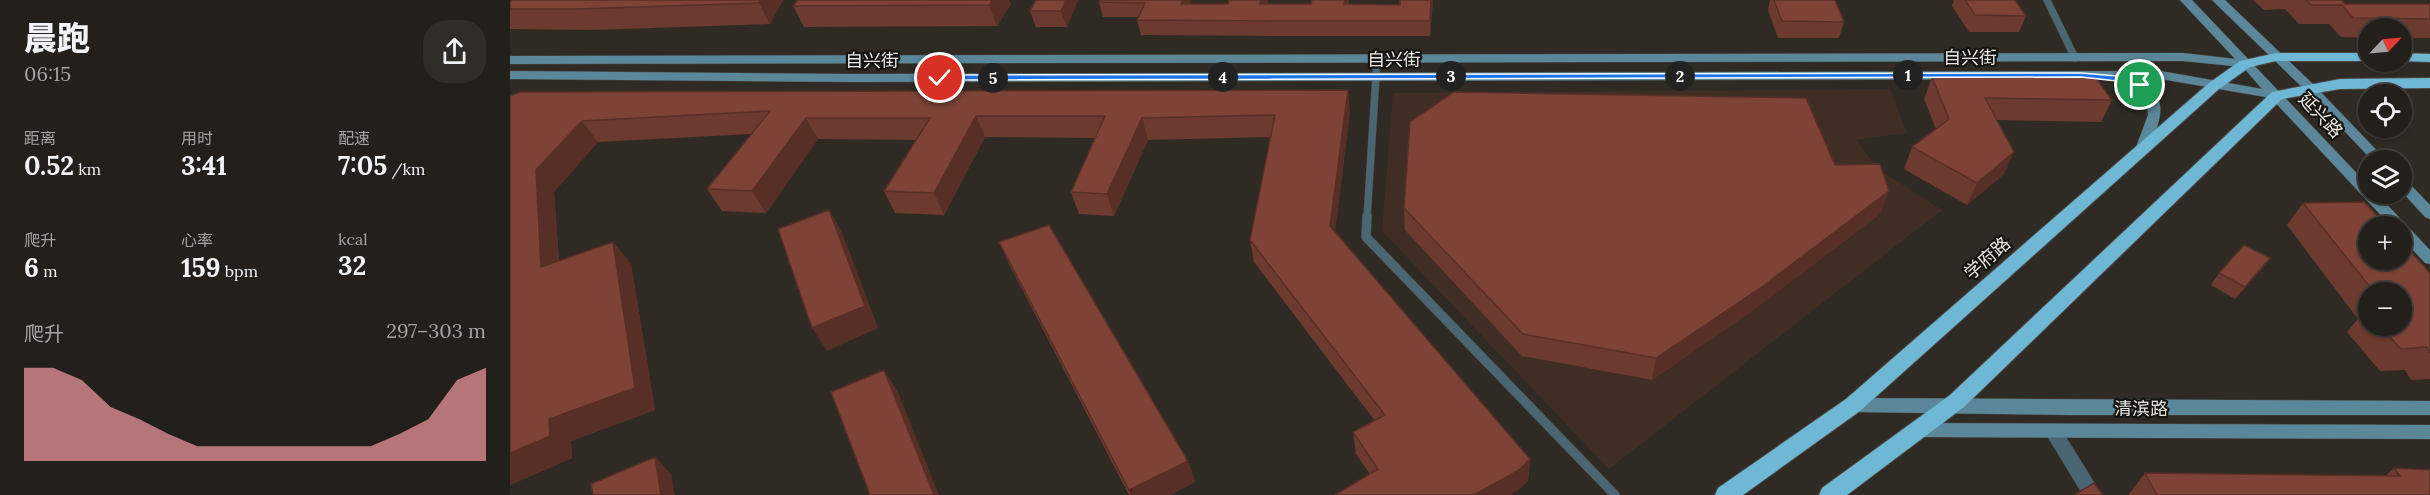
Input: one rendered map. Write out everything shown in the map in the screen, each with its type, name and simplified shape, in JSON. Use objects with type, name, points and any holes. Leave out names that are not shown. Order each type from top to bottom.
[{"type":"highway","name":"学府路","points":[[1726,495],[1853,405],[2216,85],[2245,64],[2276,57],[2358,57]]},
{"type":"highway","points":[[2412,57],[2430,58]]},
{"type":"highway","points":[[1830,495],[1950,406],[2277,95],[2340,84],[2430,83]]},
{"type":"main road","name":"延兴路","points":[[2186,0],[2389,216]]},
{"type":"main road","name":"延兴路","points":[[2218,0],[2310,88],[2369,150]]},
{"type":"main road","name":"自兴街","points":[[510,60],[2184,57],[2245,64]]},
{"type":"main road","name":"自兴街","points":[[510,75],[841,78],[2161,75],[2277,95]]},
{"type":"main road","points":[[2081,75],[2117,79],[2140,85],[2153,95],[2157,109],[2142,150]]},
{"type":"main road","points":[[2412,195],[2430,214]]},
{"type":"main road","name":"延兴路","points":[[2412,240],[2430,259]]},
{"type":"main road","name":"清滨路","points":[[1853,405],[2430,408]]},
{"type":"main road","name":"清滨路","points":[[1918,430],[2430,432]]},
{"type":"street","points":[[2053,430],[2093,495]]},
{"type":"lane","points":[[2047,0],[2075,58]]},
{"type":"lane","points":[[1377,60],[1366,237],[1615,495]]},
{"type":"shaded area","points":[[1890,89],[1907,133],[1856,140],[1878,169],[1942,210],[1609,469],[1382,231],[1393,93]]},
{"type":"building","points":[[510,0],[761,0],[759,3],[510,9]]},
{"type":"building","points":[[798,0],[993,0],[989,5],[793,6]]},
{"type":"building","points":[[1036,0],[1066,0],[1061,11],[1030,11]]},
{"type":"building","points":[[1100,0],[1183,0],[1181,4],[1228,4],[1229,0],[1261,0],[1260,4],[1311,4],[1312,0],[1345,0],[1344,4],[1400,5],[1400,0],[1431,0],[1430,21],[1282,21],[1137,20],[1145,3],[1099,2]]},
{"type":"building","points":[[1774,0],[1835,0],[1844,22],[1782,21]]},
{"type":"building","points":[[1965,0],[2015,0],[2026,16],[1975,15]]},
{"type":"building","points":[[2306,0],[2341,0],[2345,4],[2430,4],[2430,19],[2353,18],[2342,5],[2311,5]]},
{"type":"building","points":[[1932,77],[2095,77],[2112,100],[1985,98],[2014,152],[1977,183],[1912,147],[1949,119]]},
{"type":"building","points":[[1348,90],[1330,226],[1530,459],[1519,470],[1474,495],[1335,495],[1378,469],[1353,432],[1385,415],[1250,240],[1275,115],[1142,118],[1107,194],[1071,192],[1105,116],[976,116],[934,193],[884,191],[930,118],[806,118],[752,191],[707,189],[770,111],[582,121],[536,170],[541,267],[613,242],[635,388],[549,419],[550,436],[510,453],[510,96],[520,92]]},
{"type":"building","points":[[1454,92],[1806,98],[1835,165],[1880,164],[1889,191],[1763,286],[1656,358],[1523,334],[1404,208],[1410,122]]},
{"type":"building","points":[[2358,202],[2358,204],[2366,204],[2377,216],[2358,216],[2358,270],[2412,270],[2412,253],[2430,273],[2430,353],[2427,347],[2401,349],[2389,336],[2412,336],[2412,282],[2366,282],[2303,203]]},
{"type":"building","points":[[829,210],[865,306],[812,328],[778,229]]},
{"type":"building","points":[[1049,225],[1188,461],[1129,490],[999,242]]},
{"type":"building","points":[[2244,245],[2270,258],[2245,287],[2219,273]]},
{"type":"building","points":[[884,370],[934,495],[870,495],[831,392]]},
{"type":"building","points":[[655,457],[661,495],[593,495],[591,484]]},
{"type":"building","points":[[2394,468],[2430,470],[2430,495],[2157,495],[2145,473],[2400,476]]},
{"type":"building","points":[[2094,483],[2103,495],[2074,495]]},
{"type":"route","points":[[940,78],[2081,75],[2117,79],[2140,85]]}]
